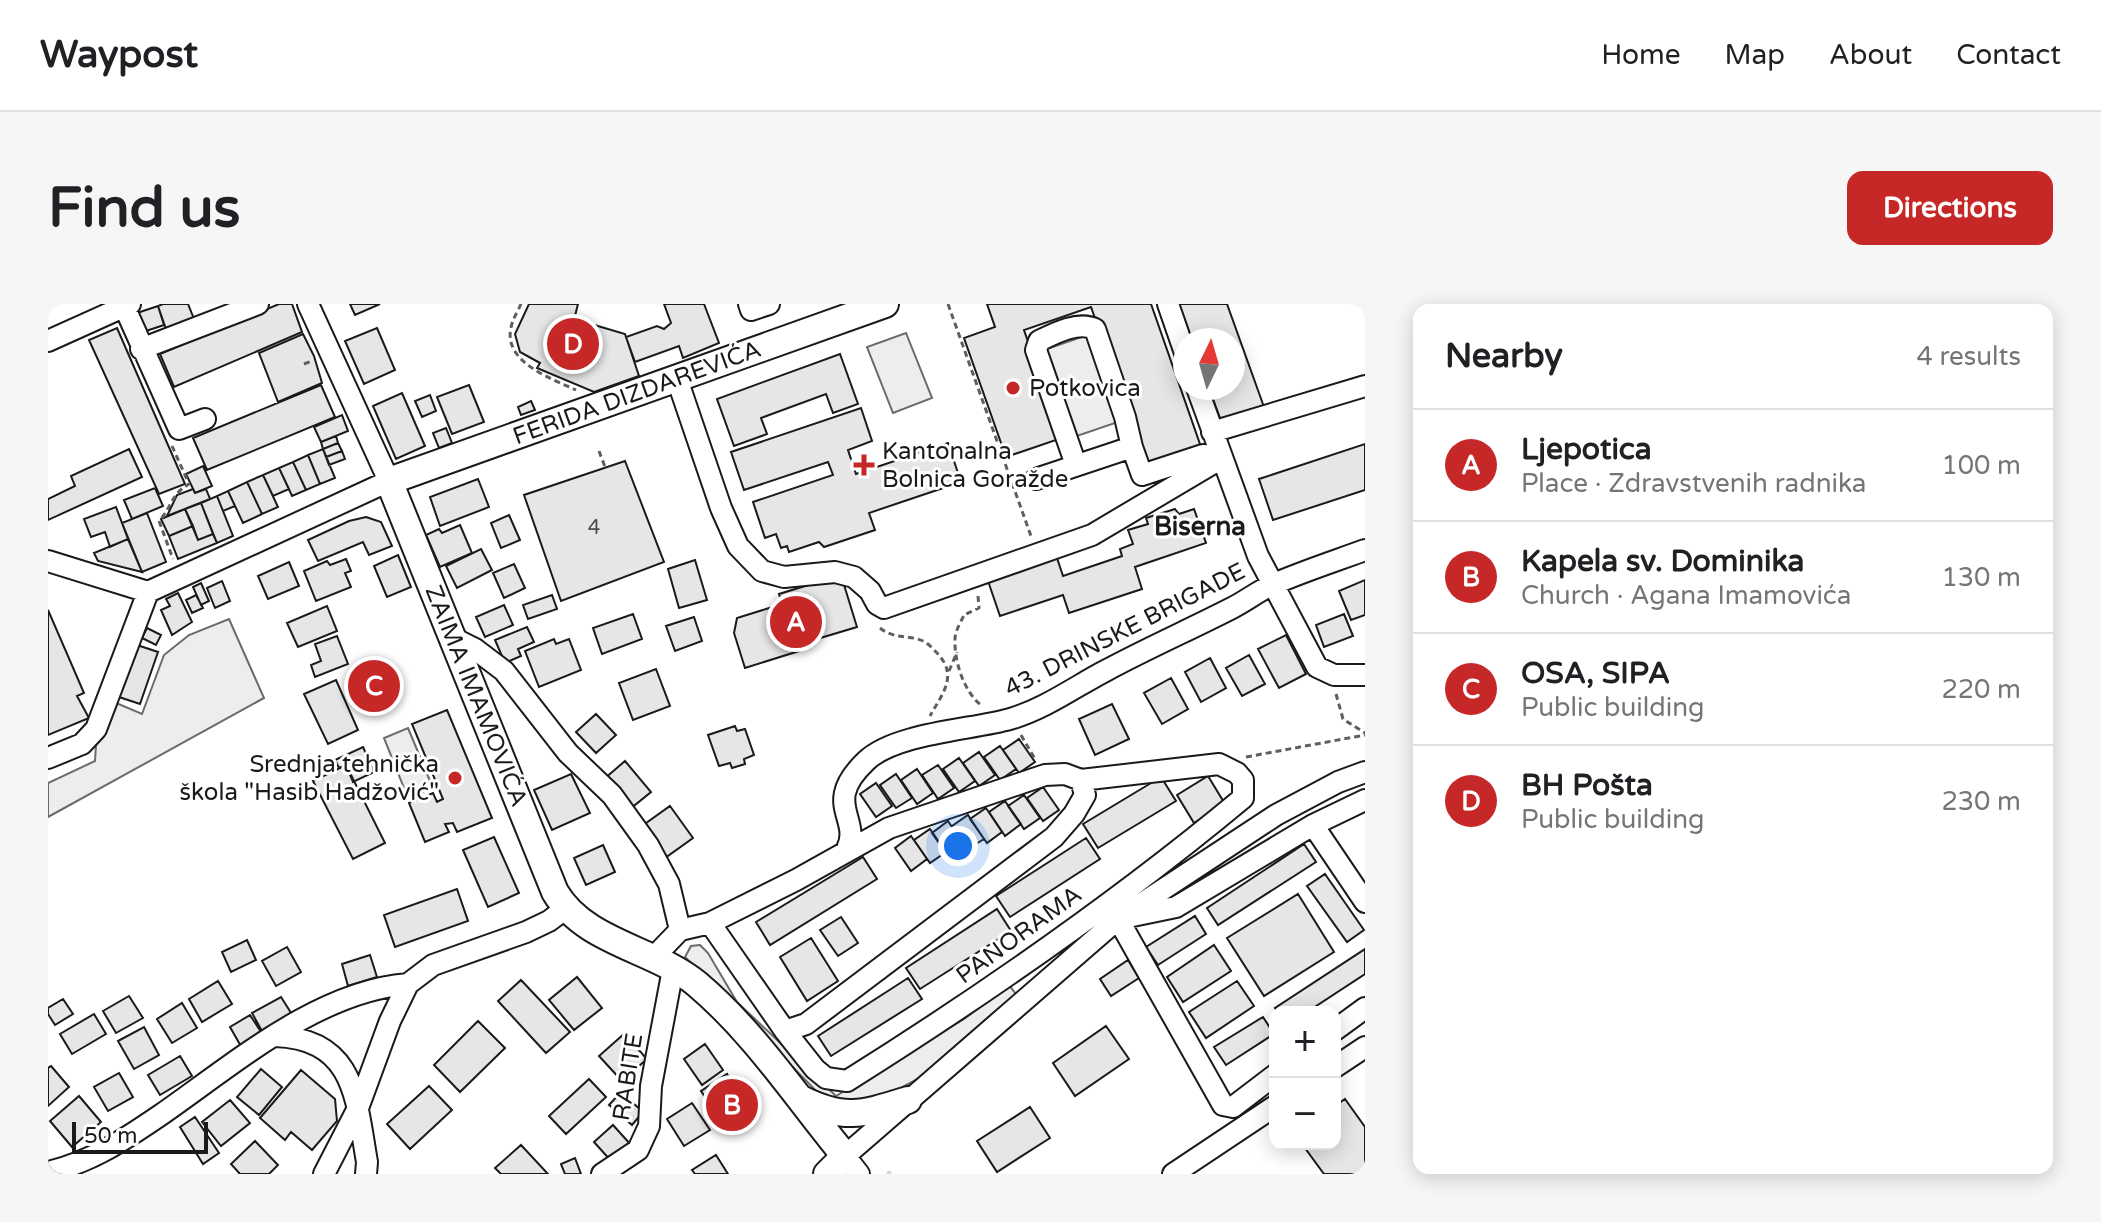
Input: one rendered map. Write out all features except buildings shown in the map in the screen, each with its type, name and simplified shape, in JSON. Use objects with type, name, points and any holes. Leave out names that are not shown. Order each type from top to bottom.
[{"type":"main road","name":"FERIDA DIZDAREVIĆA","points":[[389,481],[677,379],[839,312],[885,304]]},
{"type":"main road","name":"ZAIMA IMAMOVIĆA","points":[[389,481],[555,892],[565,909]]},
{"type":"main road","points":[[565,909],[588,927],[663,963],[695,983],[734,1019],[798,1098],[844,1168]]},
{"type":"main road","points":[[798,1098],[839,1114],[857,1114],[908,1100]]},
{"type":"street","points":[[141,349],[258,304]]},
{"type":"street","name":"ZAIMA IMAMOVIĆA","points":[[308,304],[389,481]]},
{"type":"street","points":[[749,304],[751,310],[769,304]]},
{"type":"street","points":[[1168,304],[1176,328]]},
{"type":"street","points":[[48,341],[127,305],[141,349],[179,429],[205,419]]},
{"type":"street","points":[[1076,465],[1036,350],[1039,341],[1089,326],[1095,329],[1142,475],[1203,455],[1222,458]]},
{"type":"street","points":[[677,379],[721,508],[738,546],[762,571],[784,577],[835,572],[854,577],[884,608],[1092,535],[1222,458]]},
{"type":"street","points":[[1212,432],[1365,386]]},
{"type":"street","name":"43. DRINSKE BRIGADE","points":[[1201,400],[1258,556],[1272,585],[1317,667],[1334,675]]},
{"type":"street","points":[[1036,479],[1132,447]]},
{"type":"street","points":[[48,561],[148,592],[389,481]]},
{"type":"street","name":"43. DRINSKE BRIGADE","points":[[847,849],[851,841],[844,794],[852,775],[869,758],[922,737],[1010,719],[1074,689],[1272,585],[1365,550]]},
{"type":"street","points":[[48,758],[82,744],[96,729],[148,592]]},
{"type":"street","points":[[453,638],[475,649],[504,671],[568,753],[612,795],[648,845],[669,884],[680,930],[663,963]]},
{"type":"street","points":[[1334,675],[1365,675]]},
{"type":"street","points":[[680,930],[710,923],[889,828],[1012,784],[1045,775],[1065,774],[1081,780],[1219,764]]},
{"type":"street","name":"PANORAMA","points":[[710,923],[785,1031],[826,1078],[847,1081],[986,992],[1192,840],[1243,798],[1243,780],[1237,773],[1219,764]]},
{"type":"street","points":[[844,1168],[908,1100],[1118,919],[1276,815],[1338,782],[1365,772]]},
{"type":"street","points":[[785,1031],[806,1024],[1054,837],[1074,814],[1085,795],[1081,780]]},
{"type":"street","points":[[1118,919],[1176,907],[1313,825],[1365,800]]},
{"type":"street","points":[[1313,825],[1365,902]]},
{"type":"street","points":[[324,1174],[358,1108],[390,1021],[408,984],[433,965],[526,932],[565,909]]},
{"type":"street","points":[[1118,919],[1223,1105],[1233,1107],[1271,1078]]},
{"type":"street","name":"RABITE","points":[[602,1174],[638,1150],[649,1126],[663,963]]},
{"type":"street","points":[[48,1172],[121,1142],[275,1036],[345,998],[380,987],[408,984]]},
{"type":"street","points":[[1341,1026],[1365,1008]]},
{"type":"street","points":[[275,1036],[304,1039],[331,1056],[345,1070],[353,1084],[358,1108],[367,1162],[366,1174]]},
{"type":"street","points":[[1341,1063],[1365,1047]]},
{"type":"street","points":[[1173,1174],[1269,1110]]},
{"type":"path","points":[[521,304],[510,329],[511,346],[520,359],[605,404]]},
{"type":"path","points":[[948,304],[1038,555]]},
{"type":"path","points":[[170,441],[189,484],[177,491],[159,521],[171,554]]},
{"type":"path","points":[[599,451],[605,467]]},
{"type":"path","points":[[977,577],[979,608],[964,615],[954,637],[960,668],[967,690],[975,700],[1010,719]]},
{"type":"path","points":[[877,604],[880,628],[890,635],[923,641],[943,660],[960,668]]},
{"type":"path","points":[[922,737],[932,712],[948,686],[949,672],[957,652]]},
{"type":"path","points":[[943,660],[949,672]]},
{"type":"path","points":[[1334,675],[1343,719],[1365,734]]},
{"type":"path","points":[[1219,764],[1365,734]]},
{"type":"shaded area","points":[[906,333],[932,398],[893,413],[867,347]]},
{"type":"shaded area","points":[[1093,333],[1124,420],[1071,438],[1041,351]]},
{"type":"shaded area","points":[[229,619],[264,698],[48,817],[48,783],[95,761],[96,745],[114,702],[142,714],[164,655],[189,635]]},
{"type":"shaded area","points":[[408,728],[433,788],[408,798],[384,738]]},
{"type":"shaded area","points":[[700,945],[737,1002],[836,1096],[964,1019],[1009,985],[1018,997],[925,1075],[884,1097],[859,1105],[824,1099],[685,957],[691,946]]},
{"type":"place","name":"BH Pošta","points":[[573,344]]},
{"type":"place","name":"Potkovica","points":[[1013,388]]},
{"type":"place","name":"Kantonalna Bolnica Goražde","points":[[864,465]]},
{"type":"place","name":"Ljepotica","points":[[796,622]]},
{"type":"place","name":"OSA, SIPA","points":[[374,686]]},
{"type":"place","name":"Srednja tehnička škola \"Hasib Hadžović\"","points":[[455,778]]},
{"type":"place","name":"Kapela sv. Dominika","points":[[732,1105]]},
{"type":"district","name":"Biserna","points":[[1200,526]]}]
